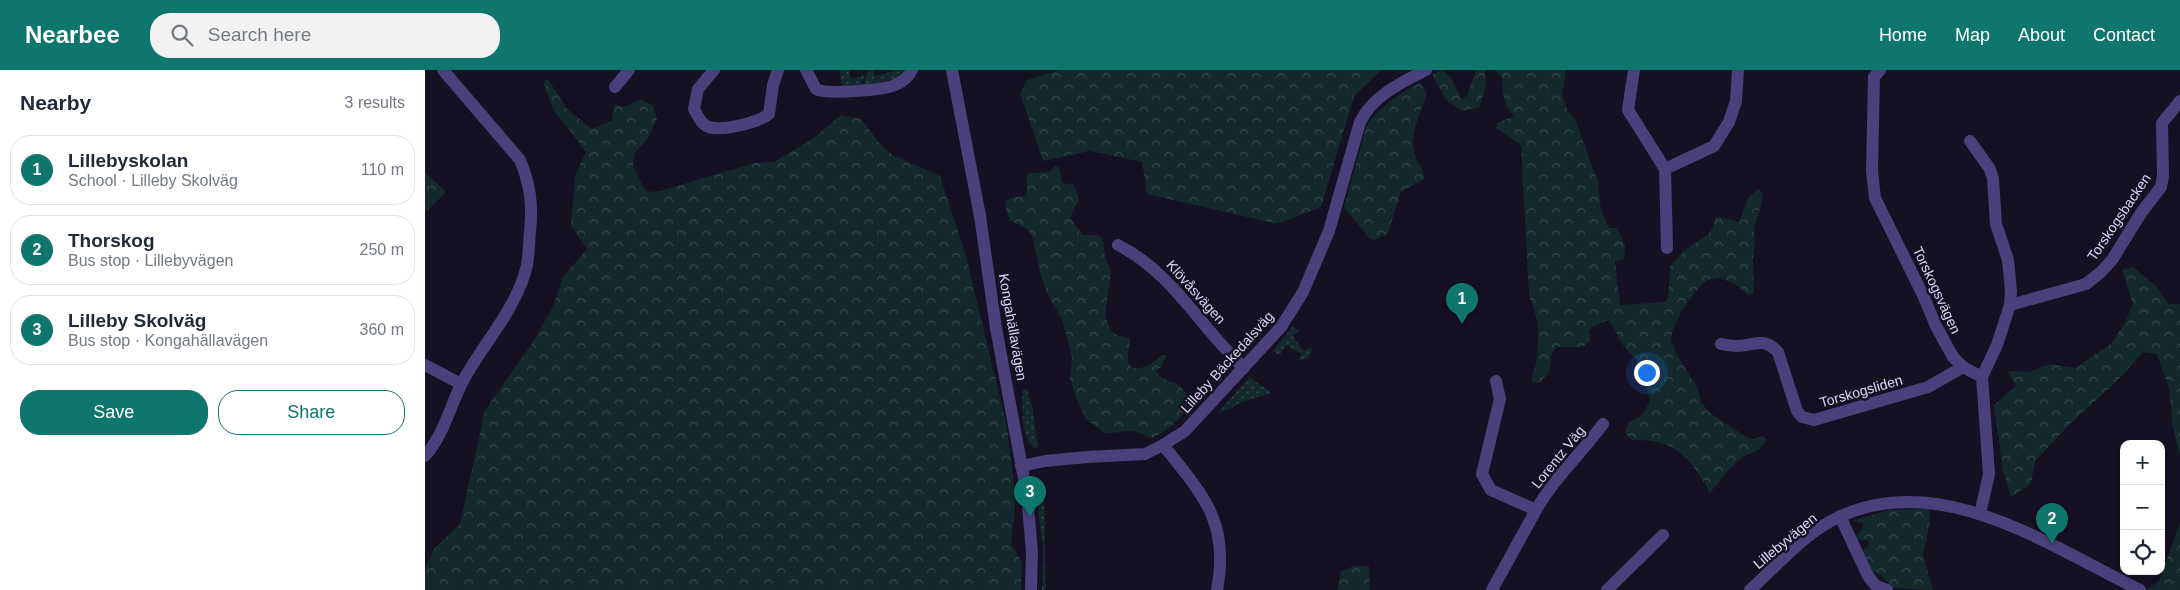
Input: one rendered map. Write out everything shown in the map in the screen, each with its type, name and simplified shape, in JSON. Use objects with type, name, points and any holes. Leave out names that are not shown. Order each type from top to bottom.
[{"type":"street","points":[[425,456],[433,448],[441,432],[461,384],[502,320],[520,286],[527,265],[532,211],[527,176],[520,160],[443,70]]},
{"type":"street","points":[[615,87],[629,70]]},
{"type":"street","points":[[714,70],[698,89],[694,109],[704,125],[712,128],[761,120],[769,114],[773,85],[778,70]]},
{"type":"street","points":[[806,70],[816,89],[829,93],[892,86],[903,81],[913,70]]},
{"type":"street","name":"Kongahällavägen","points":[[952,70],[980,216],[996,328],[1030,517],[1032,552],[1031,590]]},
{"type":"street","name":"Lilleby Bäckedalsväg","points":[[1021,466],[1087,456],[1145,454],[1163,445],[1185,430],[1281,327],[1306,286],[1329,231],[1360,122],[1365,111],[1373,102],[1390,90],[1426,70]]},
{"type":"street","points":[[1634,70],[1628,110],[1665,169],[1667,248]]},
{"type":"street","points":[[1665,169],[1714,146],[1729,122],[1736,101],[1738,70]]},
{"type":"street","name":"Torskogsvägen","points":[[1880,70],[1874,77],[1872,171],[1875,198],[1923,295],[1936,326],[1953,357],[1963,367],[1982,377]]},
{"type":"street","name":"Torskogsbacken","points":[[2010,305],[2086,284],[2112,260],[2161,187],[2163,176],[2162,123],[2180,101]]},
{"type":"street","points":[[1971,141],[1990,169],[1993,179],[1996,224],[2008,260],[2011,290],[2010,305],[1997,345],[1982,377],[1989,474],[1980,514]]},
{"type":"street","name":"Klövåsvägen","points":[[1118,245],[1133,252],[1153,267],[1244,368]]},
{"type":"street","name":"Torskogsliden","points":[[1721,344],[1737,346],[1763,342],[1774,348],[1778,352],[1797,411],[1802,417],[1814,420],[1928,387],[1963,367]]},
{"type":"street","points":[[425,365],[461,384]]},
{"type":"street","points":[[1496,381],[1500,399],[1482,474],[1491,490],[1536,510]]},
{"type":"street","name":"Lorentz Väg","points":[[1492,590],[1551,486],[1565,468],[1584,450],[1603,424]]},
{"type":"street","points":[[1163,445],[1199,489],[1212,512],[1222,565],[1217,590]]},
{"type":"street","name":"Lillebyvägen","points":[[1750,590],[1806,539],[1840,516],[1879,503],[1897,502],[1941,505],[1980,514],[2052,544],[2140,590]]},
{"type":"street","points":[[1840,516],[1869,576],[1876,586],[1887,590]]},
{"type":"street","points":[[1607,590],[1663,535]]},
{"type":"green space","points":[[839,70],[849,70],[851,79],[865,75],[860,85],[842,86]]},
{"type":"green space","points":[[869,70],[873,70],[875,76],[907,70],[895,79],[863,85]]},
{"type":"green space","points":[[1060,70],[1382,70],[1354,96],[1321,207],[1277,224],[1147,194],[1142,162],[1090,151],[1043,161],[1020,93],[1027,80]]},
{"type":"green space","points":[[1441,70],[1445,72],[1456,86],[1461,99],[1467,96],[1476,70],[1487,70],[1485,72],[1486,84],[1480,107],[1462,111],[1447,101],[1432,75]]},
{"type":"green space","points":[[1495,70],[1566,70],[1562,96],[1568,111],[1575,119],[1598,182],[1601,210],[1609,228],[1617,228],[1625,245],[1624,259],[1615,261],[1620,305],[1666,302],[1668,298],[1670,266],[1688,248],[1708,235],[1716,216],[1739,222],[1749,197],[1758,189],[1763,193],[1754,228],[1754,293],[1748,295],[1735,284],[1720,278],[1707,280],[1682,310],[1672,332],[1671,341],[1676,353],[1698,389],[1701,402],[1710,413],[1748,438],[1753,439],[1763,436],[1766,439],[1761,448],[1743,457],[1735,464],[1710,493],[1696,469],[1680,453],[1660,443],[1632,440],[1625,433],[1629,422],[1641,416],[1650,402],[1647,389],[1639,376],[1637,360],[1624,347],[1609,320],[1593,326],[1589,331],[1590,341],[1583,347],[1557,347],[1552,353],[1549,373],[1539,383],[1532,382],[1538,337],[1537,321],[1529,296],[1521,145],[1496,128],[1497,123],[1514,116],[1507,107],[1504,98],[1502,77]]},
{"type":"green space","points":[[548,79],[567,109],[592,129],[612,121],[614,104],[624,107],[641,99],[653,106],[657,120],[646,141],[635,153],[633,166],[647,192],[660,191],[754,163],[774,162],[815,137],[841,115],[861,119],[880,144],[893,155],[940,176],[966,256],[1007,427],[1016,499],[1011,543],[1022,563],[1021,590],[425,590],[425,568],[434,549],[460,524],[485,410],[531,345],[553,307],[563,277],[587,249],[571,226],[575,176],[586,152],[553,109],[543,81]]},
{"type":"green space","points":[[1420,82],[1427,94],[1413,140],[1415,155],[1422,169],[1424,179],[1401,192],[1388,233],[1375,240],[1370,239],[1344,207],[1366,127],[1383,107]]},
{"type":"green space","points":[[1055,166],[1059,167],[1062,181],[1067,185],[1071,183],[1074,185],[1079,199],[1070,218],[1083,235],[1097,235],[1103,238],[1105,258],[1111,271],[1105,316],[1111,331],[1119,336],[1130,338],[1128,361],[1132,368],[1145,367],[1161,355],[1166,355],[1162,366],[1156,371],[1158,375],[1181,387],[1189,398],[1181,417],[1157,436],[1151,438],[1133,431],[1105,433],[1086,419],[1076,398],[1070,378],[1072,358],[1062,319],[1050,299],[1041,276],[1032,236],[1028,230],[1010,220],[1005,201],[1013,197],[1025,196],[1027,191],[1027,175],[1029,173],[1049,172]]},
{"type":"green space","points":[[425,172],[446,192],[425,213]]},
{"type":"green space","points":[[2133,267],[2156,286],[2169,304],[2180,304],[2180,456],[2173,428],[2169,389],[2157,354],[2143,352],[2117,381],[2072,422],[2035,461],[2031,484],[2011,497],[2003,470],[1994,405],[2016,386],[2008,371],[2029,372],[2050,364],[2076,368],[2112,343],[2124,324],[2133,304],[2122,270]]},
{"type":"green space","points":[[1292,327],[1300,330],[1293,336],[1303,351],[1310,347],[1312,350],[1309,356],[1303,360],[1298,361],[1302,354],[1286,345],[1280,355],[1273,351]]},
{"type":"green space","points":[[1249,377],[1272,393],[1245,401],[1217,414]]},
{"type":"green space","points":[[1027,389],[1032,405],[1038,449],[1032,446],[1028,440],[1023,424],[1022,390]]},
{"type":"green space","points":[[1044,482],[1046,590],[1042,590],[1043,547],[1038,504],[1040,488]]},
{"type":"green space","points":[[1929,509],[1930,523],[1923,555],[1933,590],[1893,588],[1881,575],[1872,572],[1861,551],[1868,546],[1869,541],[1855,539],[1863,527],[1863,523],[1852,521],[1889,510]]},
{"type":"green space","points":[[2180,523],[2180,590],[2146,590],[2159,581],[2161,575],[2165,575],[2165,564]]},
{"type":"green space","points":[[1354,566],[1369,566],[1370,590],[1337,590],[1341,571]]},
{"type":"place","name":"Lillebyskolan","points":[[1462,324]]},
{"type":"place","name":"Lilleby Skolväg","points":[[1030,517]]},
{"type":"place","name":"Thorskog","points":[[2052,544]]}]
